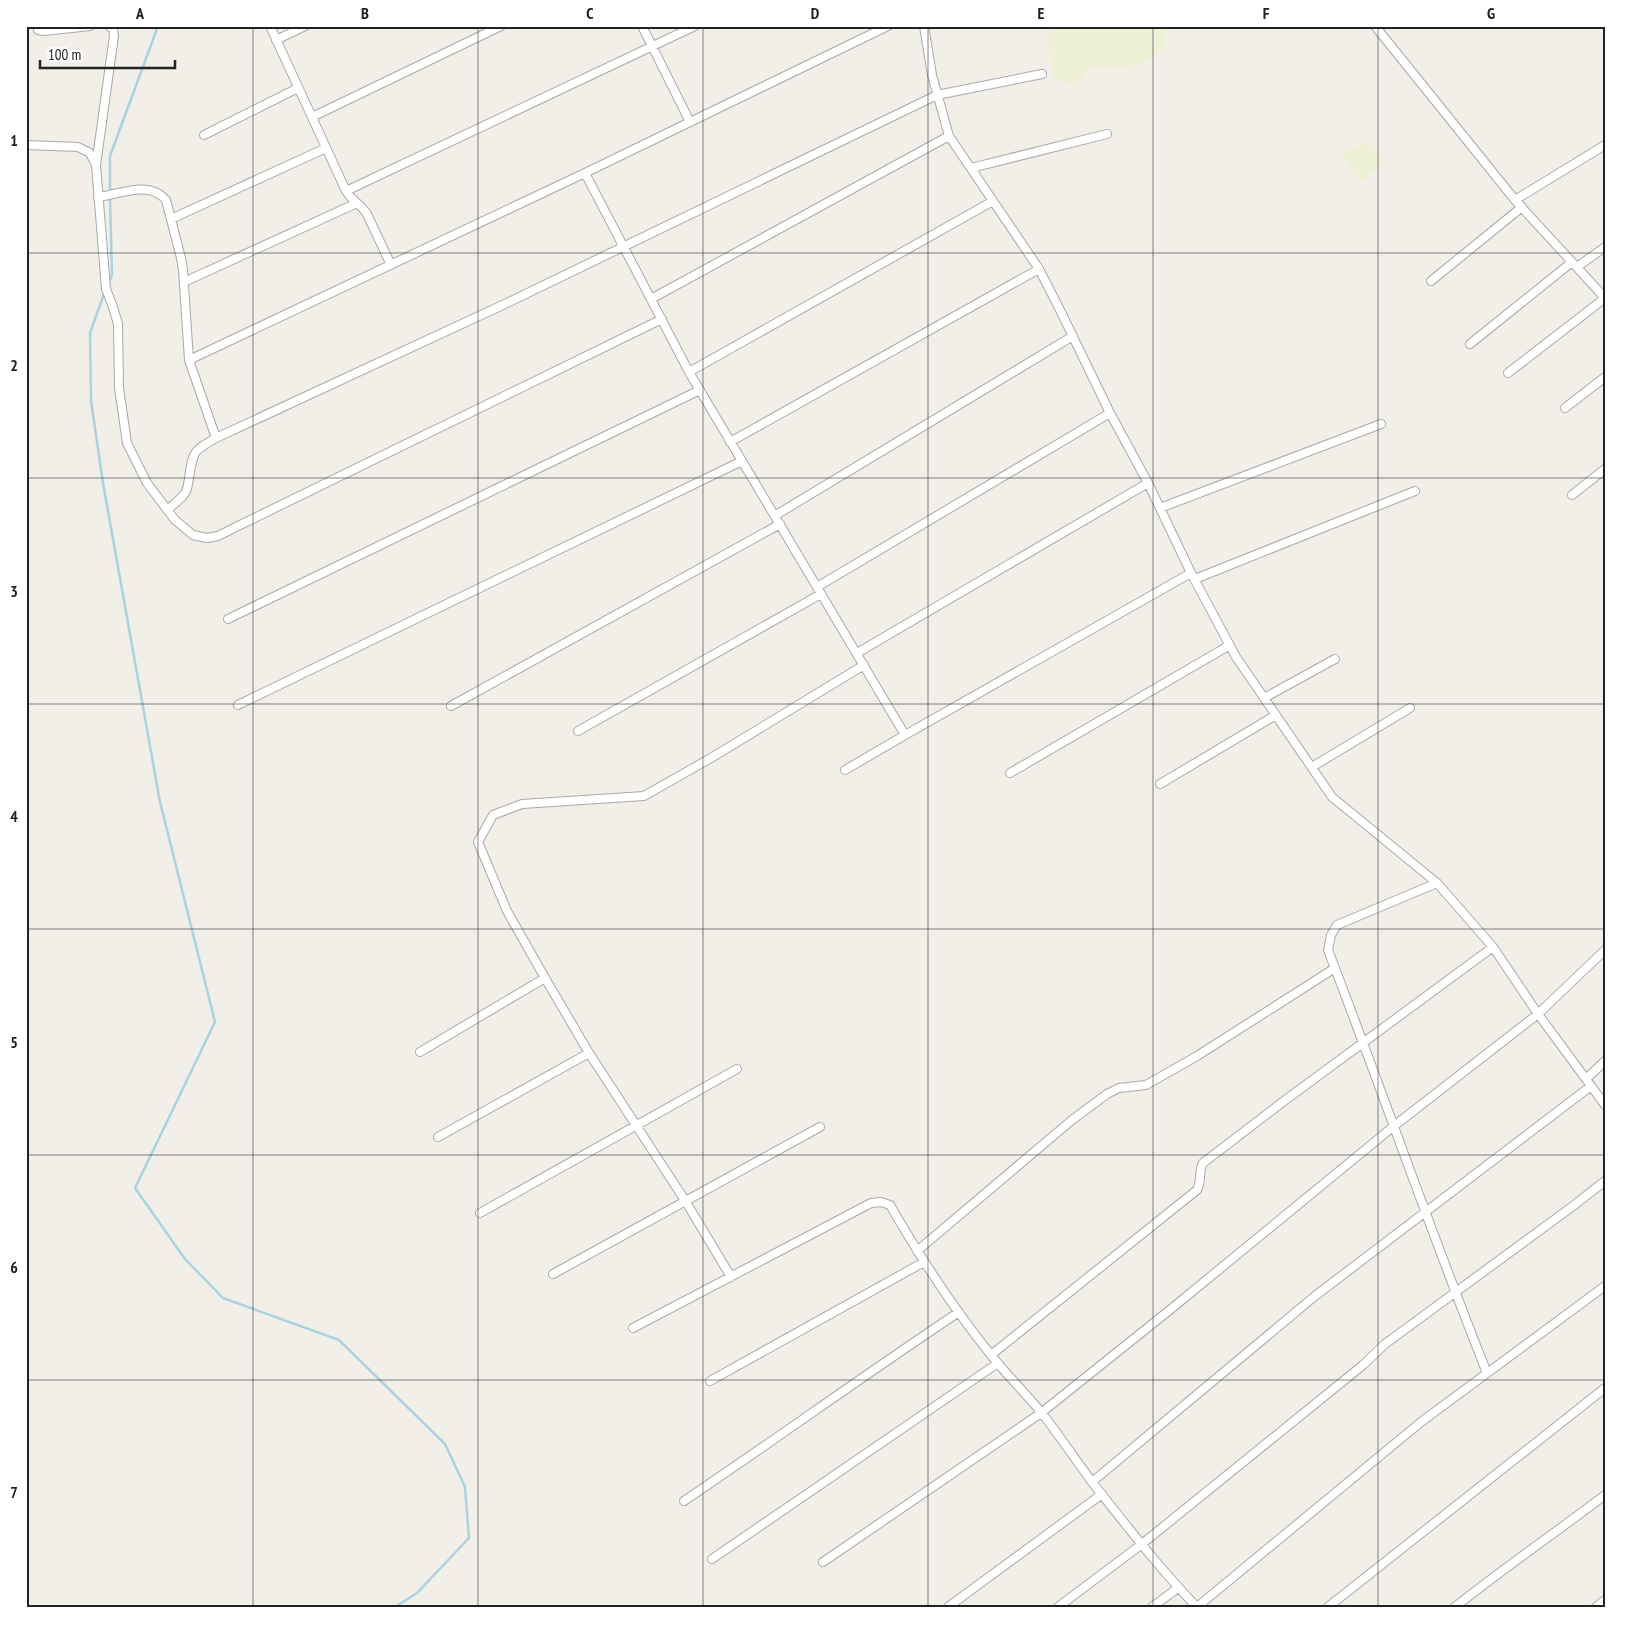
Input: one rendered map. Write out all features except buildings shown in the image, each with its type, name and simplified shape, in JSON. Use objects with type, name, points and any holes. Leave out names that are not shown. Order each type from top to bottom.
[{"type":"street","points":[[37,26],[38,30],[90,26]]},
{"type":"street","points":[[109,26],[113,29],[114,36],[96,164],[106,288],[114,307],[118,324],[119,388],[127,443],[147,483],[175,520],[193,535],[207,538],[218,536],[662,319]]},
{"type":"street","points":[[270,26],[346,191],[364,209],[391,265]]},
{"type":"street","points":[[276,40],[305,26]]},
{"type":"street","points":[[312,117],[501,26]]},
{"type":"street","points":[[642,26],[690,122]]},
{"type":"street","points":[[346,191],[695,26]]},
{"type":"street","points":[[189,360],[585,173],[888,26]]},
{"type":"street","points":[[924,26],[932,75],[949,136],[1039,269],[1110,413],[1148,483],[1193,576],[1236,657],[1332,797],[1438,883],[1493,947],[1538,1014],[1605,1106]]},
{"type":"street","points":[[1375,26],[1515,200],[1605,298],[1508,373]]},
{"type":"street","points":[[167,510],[184,494],[194,453],[198,448],[216,438],[507,303],[937,95],[1042,74]]},
{"type":"street","points":[[204,135],[298,88]]},
{"type":"street","points":[[971,168],[1107,134]]},
{"type":"street","points":[[651,300],[949,136]]},
{"type":"street","points":[[26,145],[78,147],[90,153],[96,164]]},
{"type":"street","points":[[1515,200],[1605,145]]},
{"type":"street","points":[[171,219],[326,148]]},
{"type":"street","points":[[585,173],[689,372],[905,735]]},
{"type":"street","points":[[98,197],[148,189],[160,193],[166,200],[182,258],[189,360],[216,438]]},
{"type":"street","points":[[689,372],[993,201]]},
{"type":"street","points":[[184,282],[357,204]]},
{"type":"street","points":[[1431,281],[1522,207]]},
{"type":"street","points":[[1470,344],[1574,265],[1605,247]]},
{"type":"street","points":[[730,442],[1039,269]]},
{"type":"street","points":[[776,516],[1073,336]]},
{"type":"street","points":[[1565,408],[1605,377]]},
{"type":"street","points":[[228,619],[700,390]]},
{"type":"street","points":[[578,731],[819,590],[1110,413]]},
{"type":"street","points":[[1160,508],[1381,424]]},
{"type":"street","points":[[238,705],[742,461]]},
{"type":"street","points":[[1572,495],[1605,469]]},
{"type":"street","points":[[857,653],[1148,483]]},
{"type":"street","points":[[845,770],[1193,576],[1415,491]]},
{"type":"street","points":[[451,706],[780,524]]},
{"type":"street","points":[[1010,773],[1230,645]]},
{"type":"street","points":[[1264,698],[1335,659]]},
{"type":"street","points":[[731,1277],[686,1202],[589,1052],[545,978],[507,911],[478,842],[493,815],[522,804],[644,796],[711,758],[864,665]]},
{"type":"street","points":[[1312,768],[1410,708]]},
{"type":"street","points":[[1160,784],[1276,715]]},
{"type":"street","points":[[1438,883],[1337,925],[1331,935],[1328,950],[1455,1292],[1488,1373]]},
{"type":"street","points":[[991,1355],[1197,1190],[1200,1184],[1200,1168],[1204,1163],[1363,1042],[1493,947]]},
{"type":"street","points":[[823,1562],[1041,1413],[1394,1126],[1538,1014],[1605,950]]},
{"type":"street","points":[[917,1251],[1072,1120],[1107,1094],[1119,1088],[1146,1085],[1197,1056],[1335,968]]},
{"type":"street","points":[[420,1052],[545,978]]},
{"type":"street","points":[[438,1137],[589,1052]]},
{"type":"street","points":[[1092,1482],[1315,1296],[1426,1212],[1589,1082],[1605,1062]]},
{"type":"street","points":[[480,1212],[736,1069]]},
{"type":"street","points":[[553,1274],[820,1127]]},
{"type":"street","points":[[1058,1607],[1142,1544],[1363,1365],[1385,1344],[1605,1181]]},
{"type":"street","points":[[633,1328],[871,1203],[881,1202],[890,1205],[924,1262],[991,1355],[1041,1413],[1092,1482],[1142,1544],[1178,1588],[1197,1607],[1421,1422],[1605,1286]]},
{"type":"street","points":[[710,1381],[924,1262]]},
{"type":"street","points":[[684,1501],[959,1312]]},
{"type":"street","points":[[712,1559],[998,1363]]},
{"type":"street","points":[[1328,1607],[1605,1388]]},
{"type":"street","points":[[948,1607],[1102,1494]]},
{"type":"street","points":[[1455,1607],[1506,1567],[1550,1537],[1605,1495]]},
{"type":"street","points":[[1152,1607],[1178,1588]]},
{"type":"street","points":[[1596,1607],[1605,1600]]},
{"type":"green space","points":[[1053,26],[1165,26],[1165,50],[1138,65],[1111,69],[1088,66],[1076,88],[1052,76],[1048,34]]},
{"type":"green space","points":[[1364,141],[1384,162],[1362,181],[1341,157]]},
{"type":"waterway","points":[[110,192],[110,156],[158,26]]},
{"type":"waterway","points":[[108,284],[112,275],[110,197]]},
{"type":"waterway","points":[[105,291],[90,333],[91,401],[103,483],[160,802],[215,1022],[135,1188],[185,1259],[223,1298],[339,1340],[445,1444],[465,1487],[469,1538],[417,1593],[395,1607]]}]
